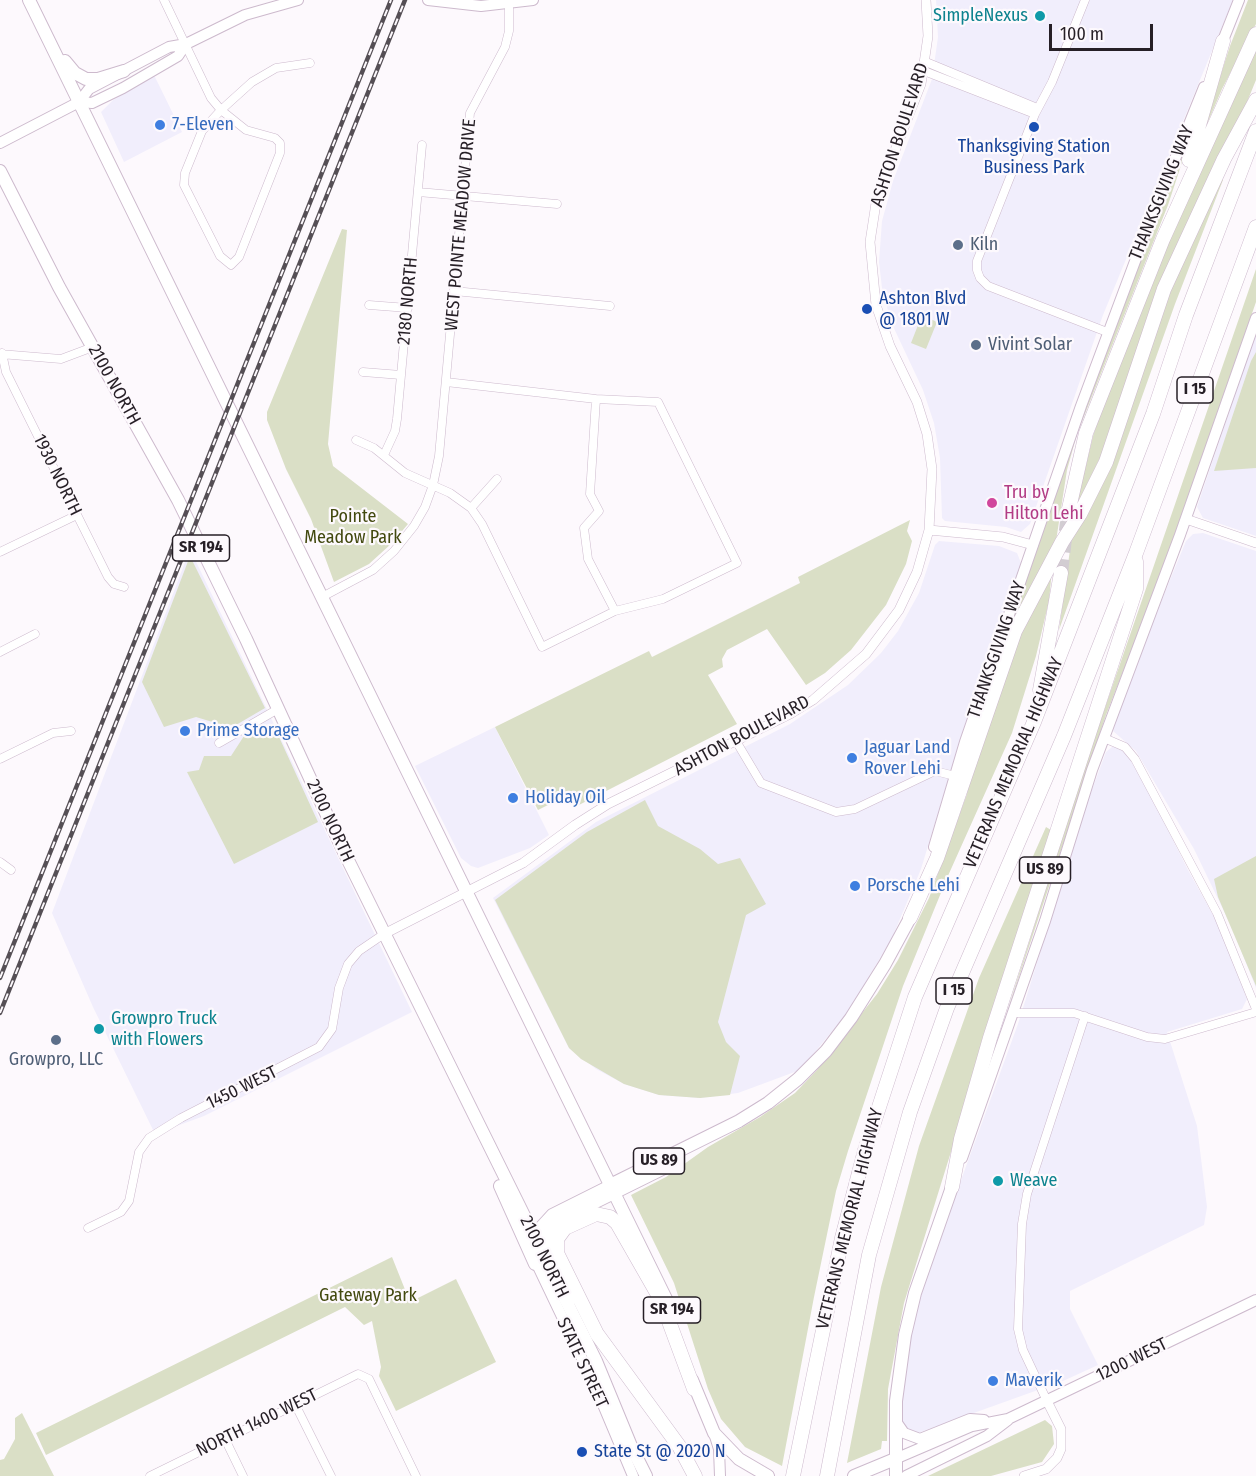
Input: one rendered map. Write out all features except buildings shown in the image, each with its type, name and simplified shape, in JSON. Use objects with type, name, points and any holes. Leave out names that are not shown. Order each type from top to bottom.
[{"type":"highway","points":[[31,5],[68,65],[78,76],[94,80],[124,71]]},
{"type":"highway","name":"SR 194","points":[[31,5],[666,1295],[694,1389],[714,1433],[740,1460],[768,1476]]},
{"type":"highway","points":[[1068,513],[1086,433],[1163,239],[1256,34]]},
{"type":"highway","points":[[1163,239],[1190,160],[1223,41]]},
{"type":"highway","name":"US 89","points":[[910,918],[937,858],[1015,631],[1106,462],[1164,289],[1224,159],[1256,100]]},
{"type":"highway","name":"VETERANS MEMORIAL HIGHWAY","points":[[793,1476],[824,1317],[865,1150],[915,997],[1034,722],[1144,435],[1256,131]]},
{"type":"highway","name":"2100 NORTH","points":[[0,171],[93,347],[178,500],[384,934],[535,1240],[543,1264],[596,1361],[646,1476]]},
{"type":"highway","name":"VETERANS MEMORIAL HIGHWAY","points":[[827,1476],[869,1255],[910,1112],[947,1008],[1064,736],[1136,553],[1256,227]]},
{"type":"highway","name":"US 89","points":[[896,1476],[895,1420],[899,1367],[909,1314],[952,1187],[962,1139],[990,1038],[1136,589],[1136,553]]},
{"type":"highway","points":[[1034,722],[1061,573]]},
{"type":"highway","name":"THANKSGIVING WAY","points":[[543,1264],[546,1238],[555,1224],[614,1188],[672,1164],[706,1138],[768,1103],[812,1065],[863,1001],[910,918]]},
{"type":"highway","points":[[460,1088],[481,1145],[543,1264],[585,1324],[679,1446],[695,1476]]},
{"type":"highway","points":[[609,1353],[558,1258],[556,1248],[558,1239],[565,1228],[596,1214],[610,1217],[616,1223],[647,1271],[668,1315],[694,1389]]},
{"type":"highway","points":[[855,1476],[895,1459]]},
{"type":"main road","points":[[80,102],[86,91],[173,46],[186,44],[245,15],[298,0]]},
{"type":"main road","points":[[428,0],[481,6],[533,0]]},
{"type":"main road","name":"THANKSGIVING WAY","points":[[910,918],[955,776],[1107,332],[1239,0]]},
{"type":"main road","points":[[0,143],[80,102],[92,103],[123,88],[178,56],[186,44]]},
{"type":"main road","points":[[952,1187],[1013,1013],[1104,738],[1186,519],[1256,318]]},
{"type":"main road","name":"US 89","points":[[535,1240],[541,1226],[552,1214],[614,1188]]},
{"type":"main road","name":"STATE STREET","points":[[543,1264],[633,1476]]},
{"type":"main road","name":"1200 WEST","points":[[906,1476],[979,1440],[1008,1419],[1256,1300]]},
{"type":"main road","points":[[895,1420],[904,1433],[920,1438],[970,1419],[983,1419],[990,1423]]},
{"type":"main road","name":"1200 WEST","points":[[895,1459],[972,1426],[1008,1419]]},
{"type":"main road","points":[[714,1433],[719,1449],[720,1476]]},
{"type":"street","points":[[164,0],[212,98],[221,110],[246,130],[275,138],[280,143],[280,153],[239,257],[231,265],[220,256],[184,185],[185,172],[202,131],[221,110],[264,73],[276,68],[310,63]]},
{"type":"street","name":"ASHTON BOULEVARD","points":[[384,934],[523,863],[597,811],[813,700],[848,673],[889,627],[909,591],[929,530],[933,487],[927,434],[917,402],[882,325],[874,295],[870,262],[876,203],[914,105],[925,66],[928,36],[926,0]]},
{"type":"street","points":[[1085,0],[1052,82],[1036,111],[977,261],[978,275],[988,286],[1107,332]]},
{"type":"street","name":"WEST POINTE MEADOW DRIVE","points":[[322,597],[373,570],[394,551],[414,526],[425,507],[433,485],[438,463],[470,113],[503,52],[509,31],[509,4]]},
{"type":"street","points":[[925,66],[1036,111]]},
{"type":"street","name":"2180 NORTH","points":[[384,455],[395,431],[422,145]]},
{"type":"street","points":[[418,192],[557,204]]},
{"type":"street","points":[[454,291],[610,306]]},
{"type":"street","points":[[369,305],[408,308]]},
{"type":"street","points":[[1,353],[62,359],[93,347]]},
{"type":"street","name":"1930 NORTH","points":[[1,353],[6,372],[108,578],[114,584],[124,587]]},
{"type":"street","points":[[363,372],[401,375]]},
{"type":"street","points":[[356,440],[384,455],[405,473],[450,493],[471,508],[482,524],[542,647],[615,611],[663,599],[737,563],[658,402],[596,399],[446,382]]},
{"type":"street","points":[[596,399],[590,494],[598,511],[584,528],[588,559],[615,611]]},
{"type":"street","points":[[471,508],[497,479]]},
{"type":"street","points":[[0,552],[77,514]]},
{"type":"street","points":[[1186,519],[1256,543]]},
{"type":"street","points":[[929,530],[1003,537],[1033,545]]},
{"type":"street","points":[[0,652],[35,634]]},
{"type":"street","points":[[219,743],[278,709]]},
{"type":"street","points":[[0,759],[53,733],[71,731]]},
{"type":"street","points":[[1013,1013],[1066,1013],[1085,1016],[1147,1037],[1165,1039],[1256,1010],[1217,913],[1136,759],[1125,747],[1104,738]]},
{"type":"street","points":[[736,741],[761,783],[836,812],[855,809],[935,771],[955,776]]},
{"type":"street","points":[[0,862],[11,870]]},
{"type":"street","name":"1450 WEST","points":[[88,1228],[122,1212],[129,1201],[139,1152],[149,1138],[181,1118],[319,1047],[332,1029],[339,988],[348,963],[359,951],[384,934]]},
{"type":"street","points":[[1024,1476],[1046,1469],[1057,1458],[1061,1449],[1061,1429],[1023,1350],[1018,1329],[1022,1224],[1027,1194],[1085,1016]]},
{"type":"street","name":"NORTH 1400 WEST","points":[[150,1476],[351,1377],[364,1375],[369,1379],[416,1476]]},
{"type":"street","points":[[295,1404],[331,1476]]},
{"type":"street","points":[[225,1439],[243,1476]]},
{"type":"shaded area","points":[[936,0],[1233,0],[1103,315],[1030,524],[1021,532],[1006,527],[945,521],[942,518],[940,458],[934,423],[923,390],[891,322],[882,288],[879,262],[882,221],[893,181],[932,79],[938,37]]},
{"type":"shaded area","points":[[154,75],[182,132],[124,162],[101,112],[113,100]]},
{"type":"shaded area","points":[[1256,333],[1256,536],[1203,518],[1197,507]]},
{"type":"shaded area","points":[[1203,533],[1256,551],[1256,988],[1232,928],[1194,849],[1136,751],[1113,731],[1126,687],[1186,541],[1193,534]]},
{"type":"shaded area","points":[[939,541],[999,546],[1017,553],[1021,563],[965,724],[921,869],[892,938],[848,1012],[800,1070],[738,1093],[700,1098],[659,1095],[624,1084],[596,1069],[569,1048],[493,898],[596,822],[790,724],[848,685],[881,653],[898,631],[919,593],[935,545]]},
{"type":"shaded area","points":[[190,549],[412,1012],[204,1116],[155,1134],[93,1007],[52,913]]},
{"type":"shaded area","points":[[495,727],[549,835],[530,848],[478,868],[471,866],[461,858],[415,766]]},
{"type":"shaded area","points":[[1112,747],[1121,748],[1127,754],[1154,802],[1218,924],[1247,999],[1242,1009],[1167,1032],[1197,1126],[1207,1207],[1204,1225],[1070,1291],[1070,1309],[1098,1365],[1063,1381],[918,1433],[909,1430],[903,1424],[901,1413],[904,1375],[913,1322],[926,1276],[1018,1024],[1084,811],[1106,752]]},
{"type":"green space","points":[[1248,0],[1256,0],[1256,24],[1222,89],[1198,145],[1230,46]]},
{"type":"green space","points":[[1256,44],[1256,80],[1106,446],[1076,507],[1093,436],[1104,402],[1183,207]]},
{"type":"green space","points":[[1194,126],[1168,205],[1077,434],[1067,470],[1056,541],[1011,624],[1117,315]]},
{"type":"green space","points":[[1220,179],[1223,180],[1175,304],[1059,630],[1072,535],[1161,305]]},
{"type":"green space","name":"Pointe Meadow Park","points":[[342,229],[347,230],[328,444],[333,466],[408,524],[369,564],[334,582],[311,519],[286,469],[267,420],[267,412]]},
{"type":"green space","points":[[1256,269],[1256,302],[1169,554],[1106,715],[1002,1028],[1079,783]]},
{"type":"green space","points":[[922,315],[937,322],[926,349],[911,343]]},
{"type":"green space","points":[[1256,352],[1256,468],[1214,471],[1251,361]]},
{"type":"green space","points":[[910,520],[907,531],[912,541],[906,564],[886,605],[851,650],[825,673],[806,685],[767,629],[727,650],[722,659],[723,667],[708,675],[737,724],[575,807],[571,797],[566,796],[538,810],[495,727],[649,651],[652,657],[800,583],[798,577]]},
{"type":"green space","points":[[190,556],[265,708],[236,725],[219,724],[196,717],[164,727],[142,682]]},
{"type":"green space","points":[[1052,570],[1049,601],[1036,656],[1012,733],[947,878],[903,986],[848,1151],[836,1191],[782,1466],[745,1447],[721,1419],[708,1389],[674,1283],[631,1195],[666,1177],[708,1147],[760,1117],[795,1093],[817,1070],[877,994],[898,960],[929,898],[967,794],[969,775],[1019,633]]},
{"type":"green space","points":[[271,724],[274,726],[318,822],[234,864],[187,772],[199,770],[204,756],[231,756],[244,736]]},
{"type":"green space","points":[[645,800],[658,826],[700,849],[718,864],[740,858],[766,904],[746,915],[718,1022],[726,1042],[740,1056],[730,1095],[700,1098],[659,1095],[624,1084],[581,1059],[569,1048],[495,900],[587,832]]},
{"type":"green space","points":[[1046,827],[1051,830],[904,1303],[888,1389],[887,1441],[882,1441],[881,1449],[847,1463],[881,1287],[919,1146],[979,978]]},
{"type":"green space","points":[[1256,856],[1256,986],[1218,897],[1214,879]]},
{"type":"green space","name":"Gateway Park","points":[[392,1257],[410,1302],[456,1279],[496,1362],[396,1411],[379,1376],[381,1367],[372,1321],[364,1325],[345,1307],[46,1455],[36,1433]]},
{"type":"green space","points":[[22,1413],[54,1476],[0,1476],[0,1460],[4,1459],[15,1439],[15,1418]]},
{"type":"green space","points":[[1045,1420],[1052,1426],[1054,1444],[1042,1462],[991,1476],[928,1476]]},
{"type":"tunnel","points":[[1061,573],[1068,513]]},
{"type":"railway","points":[[0,978],[391,0]]},
{"type":"railway","points":[[0,1013],[405,0]]},
{"type":"place","name":"SimpleNexus","points":[[1040,16]]},
{"type":"place","name":"7-Eleven","points":[[160,125]]},
{"type":"place","name":"Thanksgiving Station Business Park","points":[[1034,127]]},
{"type":"place","name":"Kiln","points":[[958,245]]},
{"type":"place","name":"Ashton Blvd @ 1801 W","points":[[867,309]]},
{"type":"place","name":"Vivint Solar","points":[[976,345]]},
{"type":"place","name":"Tru by Hilton Lehi","points":[[992,503]]},
{"type":"place","name":"Prime Storage","points":[[185,731]]},
{"type":"place","name":"Jaguar Land Rover Lehi","points":[[852,758]]},
{"type":"place","name":"Holiday Oil","points":[[513,798]]},
{"type":"place","name":"Porsche Lehi","points":[[855,886]]},
{"type":"place","name":"Growpro Truck with Flowers","points":[[99,1029]]},
{"type":"place","name":"Growpro, LLC","points":[[56,1040]]},
{"type":"place","name":"Weave","points":[[998,1181]]},
{"type":"place","name":"Maverik","points":[[993,1381]]},
{"type":"place","name":"State St @ 2020 N","points":[[582,1452]]}]
